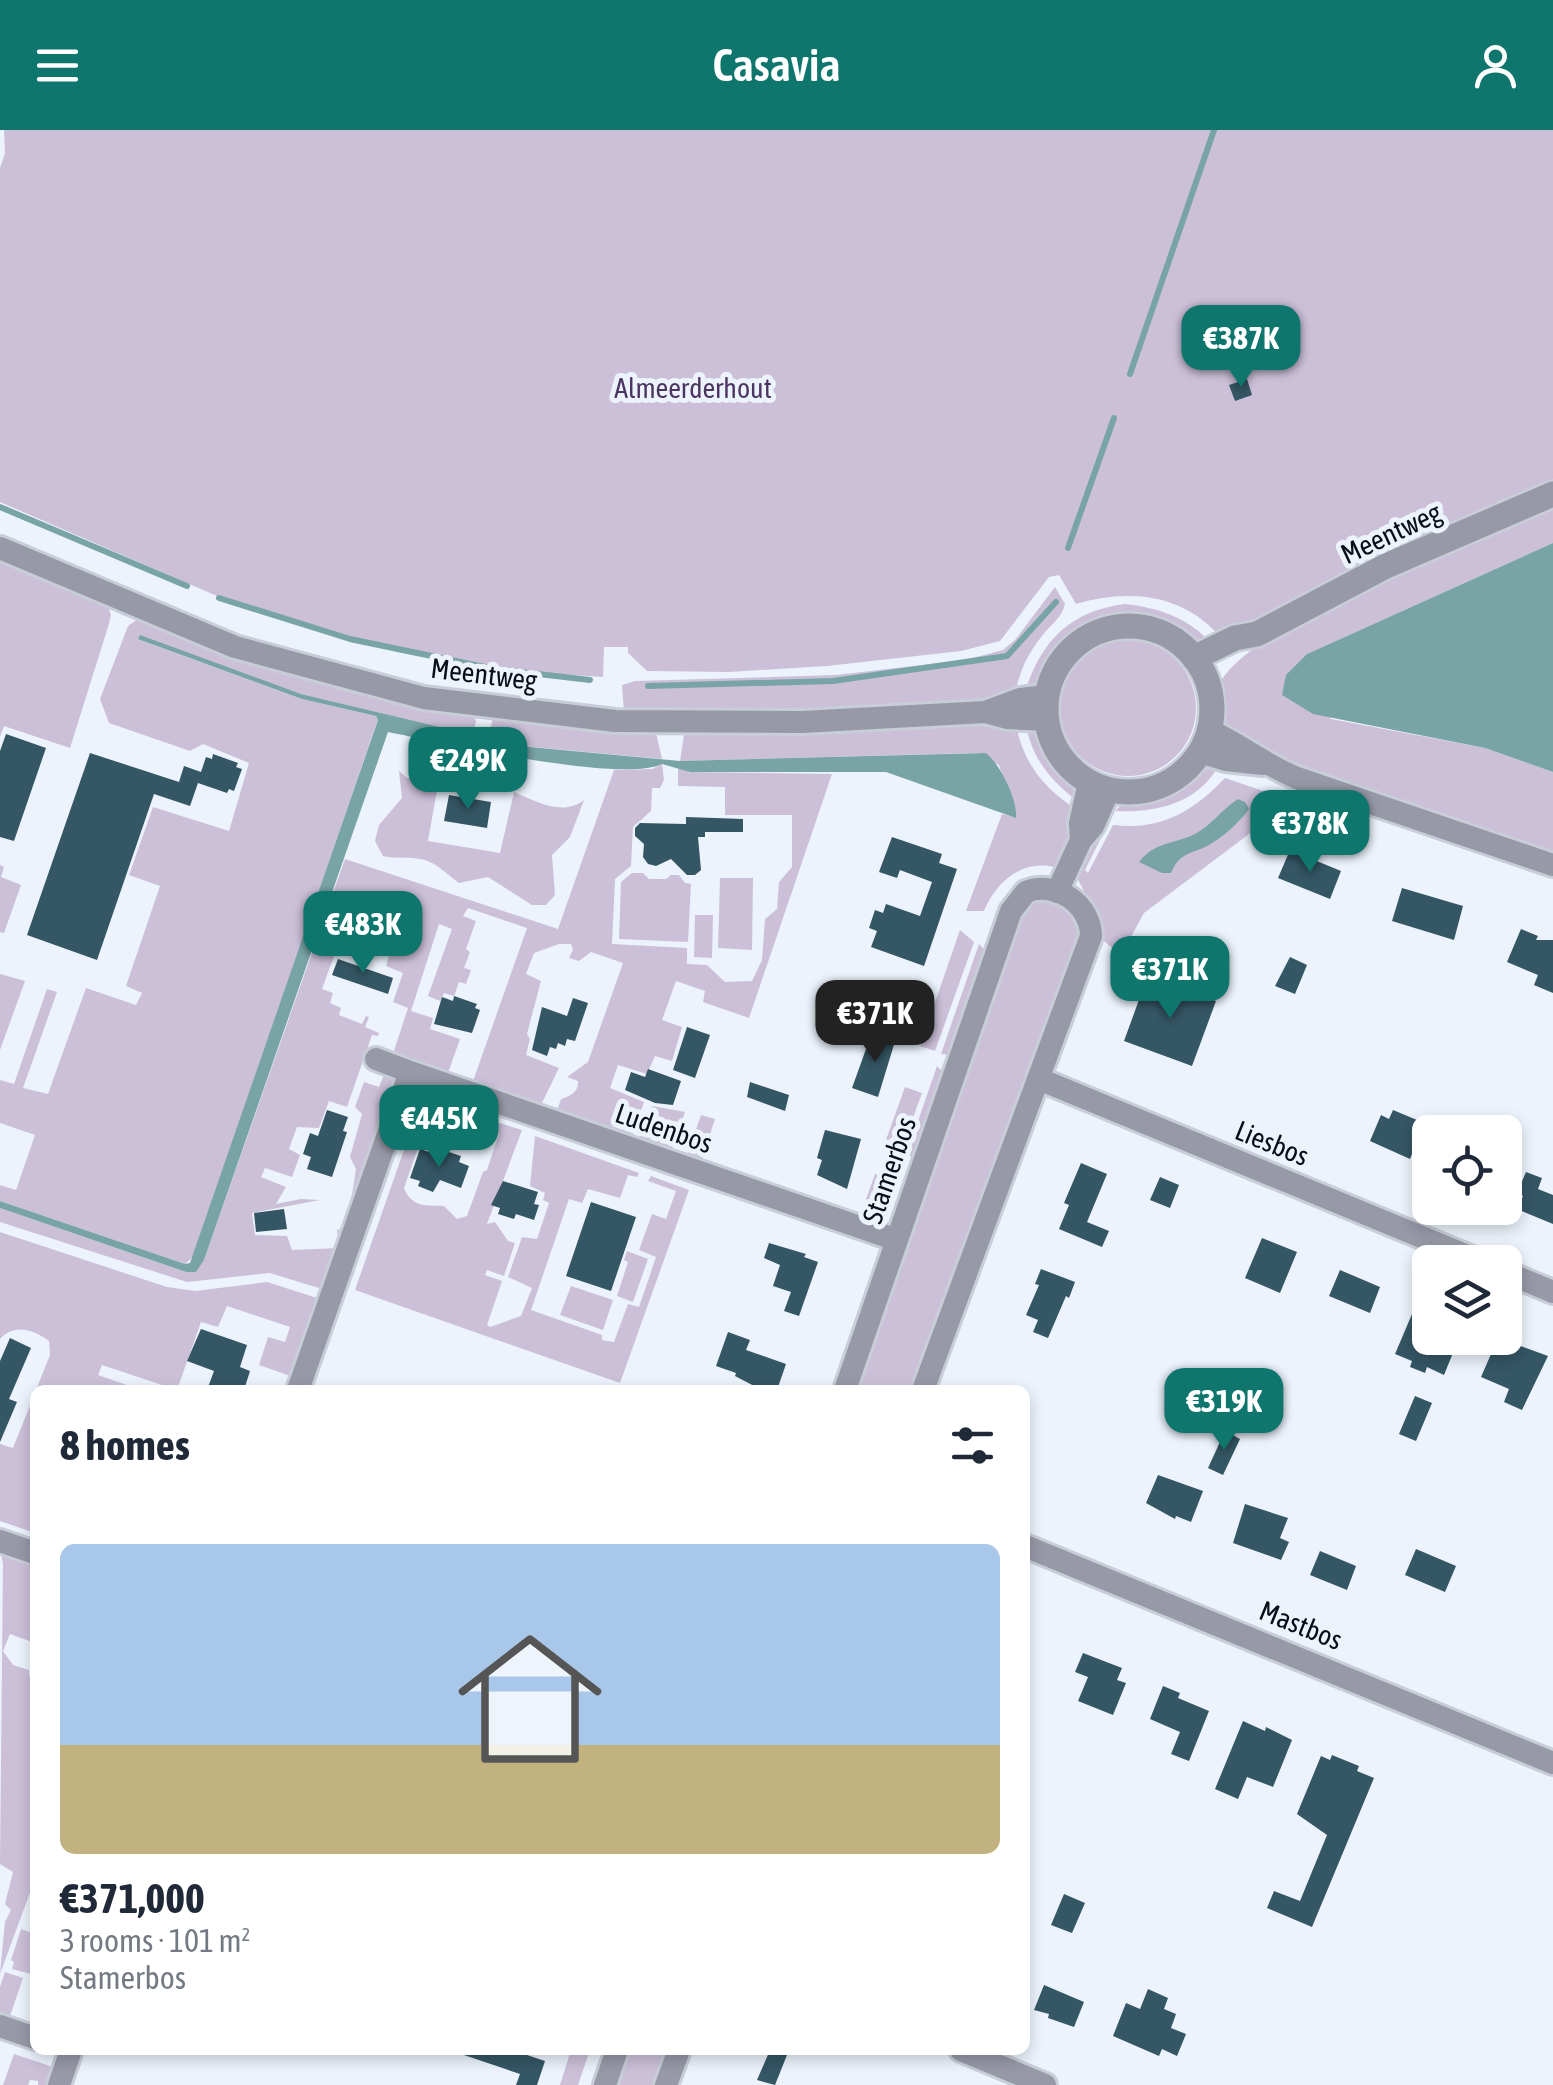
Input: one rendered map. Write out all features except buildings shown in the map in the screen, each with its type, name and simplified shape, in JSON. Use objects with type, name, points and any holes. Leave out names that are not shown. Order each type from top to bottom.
[{"type":"street","name":"Meentweg","points":[[1200,667],[1235,638],[1256,634],[1386,566],[1553,494]]},
{"type":"street","name":"Meentweg","points":[[0,548],[234,647],[424,698],[615,721],[802,722],[985,712],[1020,699],[1046,708]]},
{"type":"street","points":[[1146,628],[1164,634],[1200,667],[1212,702],[1204,741],[1189,766],[1161,786],[1127,792],[1099,786],[1073,771],[1060,756],[1046,708],[1052,678],[1074,647],[1108,629],[1146,628]]},
{"type":"street","points":[[1204,741],[1249,750],[1264,764],[1332,792],[1553,866]]},
{"type":"street","points":[[926,1385],[1091,936],[1086,912],[1057,892],[1081,840],[1080,822],[1099,786]]},
{"type":"street","name":"Stamerbos","points":[[847,1385],[1011,911],[1019,897],[1034,889],[1057,892]]},
{"type":"street","name":"Ludenbos","points":[[376,1059],[897,1240]]},
{"type":"street","points":[[300,1385],[410,1072]]},
{"type":"street","name":"Liesbos","points":[[1039,1079],[1441,1245]]},
{"type":"street","points":[[1522,1279],[1553,1292]]},
{"type":"street","points":[[0,1541],[30,1551]]},
{"type":"street","name":"Mastbos","points":[[1030,1548],[1553,1762]]},
{"type":"street","points":[[0,2026],[30,2036]]},
{"type":"street","points":[[58,2085],[70,2055]]},
{"type":"street","points":[[605,2085],[615,2055]]},
{"type":"street","points":[[666,2085],[677,2055]]},
{"type":"street","points":[[973,2055],[1045,2085]]},
{"type":"green space","name":"Almeerderhout","points":[[4,130],[1553,130],[1553,486],[1384,558],[1379,551],[1372,553],[1378,563],[1222,639],[1191,612],[1155,599],[1116,596],[1076,604],[1059,575],[1049,577],[1000,641],[961,651],[729,672],[647,671],[628,653],[628,647],[604,647],[603,677],[511,671],[397,652],[247,609],[0,502],[0,168],[5,153]]},
{"type":"green space","points":[[1553,503],[1553,543],[1307,654],[1331,719],[1485,748],[1553,772],[1553,859],[1364,797],[1231,732],[1217,707],[1217,690],[1233,666],[1268,639],[1368,584]]},
{"type":"green space","points":[[0,556],[108,606],[108,627],[70,748],[4,726],[0,737]]},
{"type":"green space","points":[[1055,587],[1065,604],[1063,609],[1028,657],[1015,695],[1003,700],[834,711],[624,712],[622,685],[635,681],[836,675],[965,660],[1003,650]]},
{"type":"green space","points":[[1125,604],[1172,615],[1211,643],[1193,641],[1150,621],[1130,619],[1100,624],[1066,644],[1042,680],[1025,692],[1040,658],[1060,632],[1088,614]]},
{"type":"green space","points":[[142,616],[473,714],[476,721],[472,739],[464,733],[301,694],[138,639],[302,699],[378,719],[194,1256],[185,1264],[0,1201],[0,1185],[16,1190],[35,1135],[0,1123],[0,1080],[14,1084],[47,989],[57,992],[23,1088],[48,1094],[86,988],[136,1005],[142,993],[126,986],[160,886],[129,875],[153,807],[229,831],[249,763],[203,744],[190,751],[109,723],[100,699],[128,626]]},
{"type":"green space","points":[[1128,640],[1154,645],[1176,660],[1191,682],[1196,708],[1191,734],[1176,756],[1154,771],[1128,776],[1102,771],[1080,756],[1065,734],[1060,708],[1065,682],[1080,660],[1102,645]]},
{"type":"green space","points":[[493,717],[567,728],[656,733],[662,759],[488,743]]},
{"type":"green space","points":[[951,722],[1011,724],[1038,775],[1076,809],[1055,867],[1032,866],[1012,875],[984,911],[966,911],[1002,814],[1015,817],[999,765],[977,753],[680,761],[684,734]]},
{"type":"green space","points":[[1026,725],[1042,737],[1058,758],[1078,801],[1044,768]]},
{"type":"green space","points":[[662,764],[664,780],[660,788],[652,788],[651,811],[633,827],[631,866],[615,879],[612,944],[687,948],[687,964],[707,965],[725,982],[752,981],[762,960],[765,919],[777,909],[779,882],[792,867],[792,815],[725,815],[725,787],[678,786],[678,767],[690,772],[832,774],[749,1018],[703,1002],[705,991],[676,981],[662,1020],[682,1027],[672,1061],[655,1056],[647,1074],[618,1065],[610,1088],[644,1102],[631,1140],[556,1114],[561,1099],[577,1088],[578,1081],[567,1077],[588,1062],[623,963],[591,952],[579,961],[569,958],[571,944],[534,953],[526,974],[541,981],[527,1034],[530,1039],[526,1055],[559,1068],[539,1109],[472,1084],[527,928],[468,908],[463,916],[476,921],[466,949],[470,952],[464,968],[471,970],[466,984],[459,982],[454,996],[444,993],[440,1001],[428,996],[452,929],[439,924],[411,1011],[433,1018],[430,1029],[460,1039],[447,1076],[392,1057],[408,1008],[393,1002],[403,973],[386,966],[390,953],[381,949],[378,954],[363,943],[357,954],[337,948],[322,989],[333,993],[330,1003],[341,1008],[339,1015],[362,1024],[369,1017],[365,1027],[379,1033],[372,1035],[347,1107],[329,1101],[319,1128],[297,1127],[289,1149],[300,1155],[292,1177],[265,1168],[261,1177],[286,1187],[276,1204],[320,1200],[252,1213],[255,1235],[287,1236],[292,1250],[339,1248],[337,1229],[347,1233],[322,1289],[270,1273],[187,1282],[0,1222],[0,1208],[186,1272],[196,1271],[204,1260],[345,859],[558,929],[614,770],[652,769]]},
{"type":"green space","points":[[1212,767],[1216,770],[1207,782],[1184,799],[1158,808],[1115,811],[1129,802],[1169,793]]},
{"type":"green space","points":[[399,771],[407,778],[439,779],[428,841],[500,853],[514,792],[558,807],[584,800],[570,837],[552,855],[555,895],[546,905],[532,905],[488,877],[459,883],[427,861],[383,856],[375,841],[379,825],[402,798]]},
{"type":"green space","points":[[1225,778],[1293,801],[1144,913],[1121,955],[1099,937],[1095,912],[1077,878],[1101,822],[1110,820],[1085,870],[1088,873],[1113,825],[1146,825],[1175,816]]},
{"type":"green space","points":[[0,865],[4,867],[1,877],[21,885],[4,933],[0,932]]},
{"type":"green space","points":[[632,873],[643,873],[649,879],[679,875],[691,884],[688,942],[619,939],[621,882]]},
{"type":"green space","points":[[720,878],[753,878],[752,950],[718,948]]},
{"type":"green space","points":[[1027,900],[1048,901],[1067,910],[1082,933],[915,1385],[855,1385],[1018,914]]},
{"type":"green space","points":[[695,915],[713,915],[712,958],[694,957]]},
{"type":"green space","points":[[960,930],[974,942],[935,1051],[920,1046]]},
{"type":"green space","points":[[979,944],[988,953],[949,1055],[941,1054]]},
{"type":"green space","points":[[0,974],[25,981],[0,1050]]},
{"type":"green space","points":[[937,1066],[946,1075],[916,1156],[906,1156]]},
{"type":"green space","points":[[386,1070],[398,1083],[349,1215],[356,1169],[350,1157],[362,1114],[355,1107],[364,1082],[379,1087]]},
{"type":"green space","points":[[905,1087],[922,1093],[900,1154],[883,1148]]},
{"type":"green space","points":[[431,1100],[476,1115],[465,1141],[424,1131],[404,1188],[415,1202],[444,1206],[457,1219],[467,1216],[487,1170],[499,1134],[491,1128],[493,1121],[522,1130],[487,1224],[495,1222],[508,1241],[515,1243],[504,1276],[487,1270],[485,1275],[502,1281],[487,1325],[490,1327],[521,1316],[532,1288],[508,1277],[522,1237],[537,1239],[549,1203],[543,1200],[545,1193],[530,1186],[535,1136],[639,1173],[637,1177],[628,1175],[620,1198],[588,1189],[582,1203],[569,1199],[531,1310],[602,1335],[602,1340],[614,1342],[628,1304],[639,1307],[656,1257],[639,1250],[652,1214],[666,1219],[676,1191],[648,1181],[651,1176],[689,1190],[620,1383],[355,1290],[419,1107]]},
{"type":"green space","points":[[652,1106],[685,1112],[670,1154],[638,1142]]},
{"type":"green space","points":[[701,1115],[715,1119],[700,1165],[686,1159]]},
{"type":"green space","points":[[886,1166],[894,1169],[875,1225],[859,1219],[875,1174],[882,1177]]},
{"type":"green space","points":[[0,1232],[167,1287],[195,1291],[267,1282],[317,1298],[321,1304],[296,1378],[259,1365],[268,1337],[285,1342],[290,1327],[227,1306],[218,1327],[201,1322],[179,1385],[162,1385],[102,1365],[98,1375],[127,1385],[38,1385],[50,1355],[49,1341],[24,1330],[12,1331],[0,1339]]},
{"type":"green space","points":[[627,1251],[648,1259],[633,1302],[617,1296],[628,1262],[624,1260]]},
{"type":"green space","points":[[571,1286],[613,1300],[603,1330],[560,1315]]},
{"type":"green space","points":[[30,1406],[30,1531],[0,1521],[0,1444],[13,1448]]},
{"type":"green space","points":[[0,1549],[30,1559],[30,1641],[10,1634],[3,1651],[13,1665],[29,1670],[30,1676],[30,1893],[0,1974],[5,1922],[11,1910],[5,1904],[13,1872],[0,1864],[3,1564]]},
{"type":"green space","points":[[21,1929],[30,1932],[30,1974],[12,1969]]},
{"type":"green space","points":[[5,1972],[23,1978],[10,2016],[0,2013],[0,1987]]},
{"type":"green space","points":[[14,2054],[56,2068],[51,2085],[38,2085],[38,2081],[30,2080],[28,2085],[3,2085]]},
{"type":"green space","points":[[569,2055],[588,2055],[578,2085],[560,2085]]},
{"type":"green space","points":[[624,2055],[668,2055],[657,2085],[614,2085]]},
{"type":"shaded area","points":[[1553,543],[1553,772],[1485,748],[1313,714],[1282,695],[1286,675],[1307,654]]},
{"type":"shaded area","points":[[140,635],[301,694],[465,733],[488,743],[680,761],[986,753],[1007,783],[1016,818],[886,772],[690,772],[662,764],[641,769],[609,769],[529,759],[388,732],[204,1260],[196,1272],[186,1272],[0,1208],[0,1201],[190,1263],[378,720],[376,716],[302,699],[138,639]]},
{"type":"shaded area","points":[[1238,799],[1249,809],[1240,820],[1216,841],[1180,859],[1171,873],[1139,862],[1158,847],[1201,830]]},
{"type":"waterway","points":[[1130,374],[1214,130]]},
{"type":"waterway","points":[[1068,548],[1114,418]]},
{"type":"waterway","points":[[0,507],[187,586]]},
{"type":"waterway","points":[[219,598],[350,639],[494,669],[590,680]]},
{"type":"waterway","points":[[648,686],[833,681],[1007,656],[1056,602]]}]
